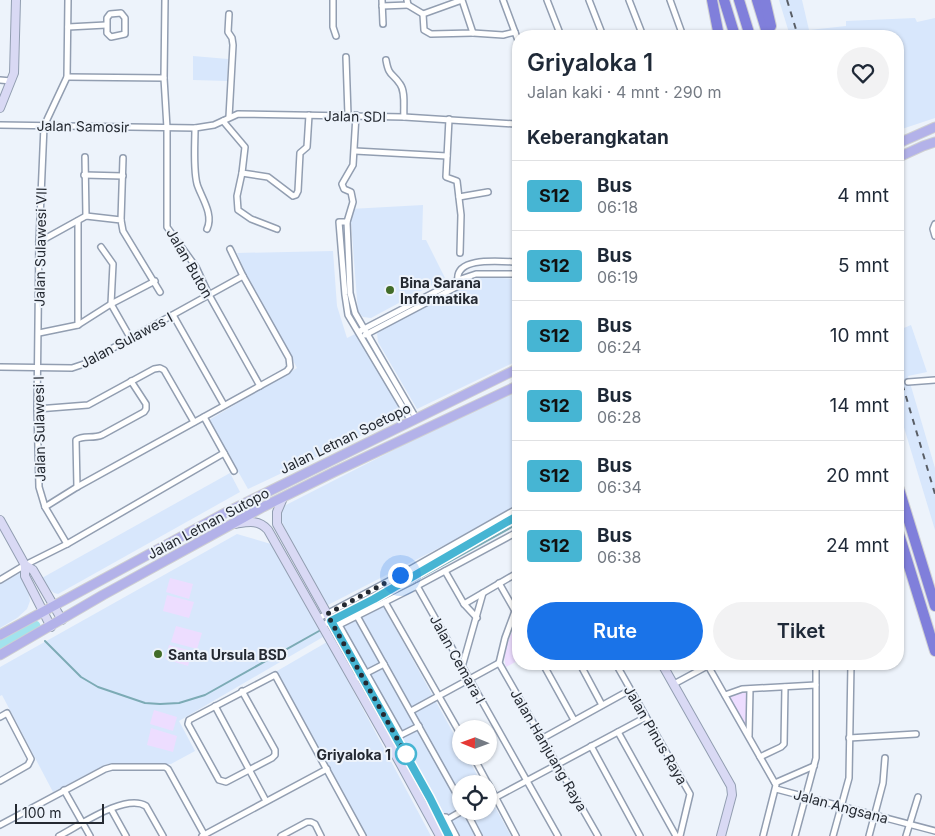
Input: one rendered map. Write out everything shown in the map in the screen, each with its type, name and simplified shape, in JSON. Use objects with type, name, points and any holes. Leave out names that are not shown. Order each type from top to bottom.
[{"type":"highway","points":[[712,0],[718,30]]},
{"type":"highway","points":[[724,0],[733,30]]},
{"type":"highway","points":[[757,0],[766,30]]},
{"type":"highway","points":[[765,0],[772,30]]},
{"type":"highway","points":[[740,3],[748,30]]},
{"type":"highway","points":[[904,505],[935,606]]},
{"type":"highway","points":[[904,550],[935,651]]},
{"type":"main road","points":[[0,108],[16,63],[16,0]]},
{"type":"main road","points":[[904,141],[935,127]]},
{"type":"main road","points":[[904,156],[935,142]]},
{"type":"main road","name":"Jalan Letnan Soetopo","points":[[185,534],[257,496],[512,371]]},
{"type":"main road","points":[[501,376],[508,390],[512,388]]},
{"type":"main road","name":"Jalan Letnan Sutopo","points":[[0,655],[103,595],[231,525],[334,472],[508,390]]},
{"type":"main road","points":[[283,498],[277,512],[277,524],[329,617],[364,674],[421,782],[444,818],[449,836]]},
{"type":"main road","points":[[0,520],[25,565],[33,570],[62,620]]},
{"type":"main road","points":[[231,525],[254,521],[260,523],[268,530],[440,836]]},
{"type":"main road","name":"Jalan Letnan Sutopo","points":[[0,635],[185,534]]},
{"type":"main road","points":[[25,565],[25,576],[51,627]]},
{"type":"main road","points":[[666,670],[731,786],[732,796],[721,836]]},
{"type":"main road","points":[[413,786],[421,782]]},
{"type":"street","points":[[44,126],[68,77],[68,0]]},
{"type":"street","name":"Jalan Buton","points":[[165,0],[164,78],[167,128],[167,228],[196,267],[209,295],[260,386]]},
{"type":"street","points":[[333,0],[336,36]]},
{"type":"street","points":[[382,0],[383,24]]},
{"type":"street","points":[[423,14],[462,0],[473,33]]},
{"type":"street","points":[[503,0],[514,30]]},
{"type":"street","points":[[547,0],[558,30]]},
{"type":"street","points":[[589,0],[601,30]]},
{"type":"street","points":[[629,0],[641,30]]},
{"type":"street","points":[[670,0],[681,30]]},
{"type":"street","points":[[382,6],[408,2],[423,14]]},
{"type":"street","points":[[122,13],[125,18],[125,34],[111,37],[107,33],[106,25],[108,15],[122,13]]},
{"type":"street","points":[[167,128],[211,126],[223,122],[229,117],[233,45],[232,38],[228,32],[229,14]]},
{"type":"street","points":[[423,14],[423,27],[428,33],[503,35],[512,33]]},
{"type":"street","points":[[68,27],[106,25]]},
{"type":"street","points":[[346,58],[348,69],[348,115]]},
{"type":"street","points":[[386,60],[388,72],[402,87],[404,117]]},
{"type":"street","points":[[68,77],[164,78]]},
{"type":"street","points":[[0,80],[11,81]]},
{"type":"street","name":"Jalan SDI","points":[[229,117],[238,114],[356,115],[512,124]]},
{"type":"street","points":[[242,173],[268,177],[291,196],[296,195],[300,155],[307,148],[309,115]]},
{"type":"street","points":[[356,115],[355,151],[352,168],[342,184],[342,187],[350,191],[353,196],[353,204],[348,222],[350,293],[354,313],[413,420]]},
{"type":"street","points":[[449,119],[446,177],[456,180],[461,215],[460,253]]},
{"type":"street","points":[[223,122],[245,147],[237,196],[238,210],[251,219],[276,229]]},
{"type":"street","name":"Jalan Samosir","points":[[0,125],[167,128]]},
{"type":"street","name":"Jalan Sulawesi VII","points":[[38,368],[44,126]]},
{"type":"street","points":[[195,128],[196,177],[206,203],[209,225],[206,229]]},
{"type":"street","points":[[355,151],[447,156]]},
{"type":"street","points":[[85,157],[86,216]]},
{"type":"street","points":[[123,158],[121,220],[123,231],[160,292]]},
{"type":"street","points":[[84,174],[123,176]]},
{"type":"street","points":[[459,197],[488,192]]},
{"type":"street","points":[[40,242],[86,216],[121,220]]},
{"type":"street","points":[[78,221],[78,325]]},
{"type":"street","points":[[348,222],[339,222],[344,295],[348,315],[413,420]]},
{"type":"street","points":[[935,224],[933,229],[935,236]]},
{"type":"street","points":[[101,247],[113,264],[111,304],[131,338]]},
{"type":"street","points":[[45,507],[76,487],[290,368],[290,362],[242,276],[230,249]]},
{"type":"street","points":[[461,281],[461,270],[476,262],[512,262]]},
{"type":"street","points":[[359,335],[476,274],[512,274]]},
{"type":"street","name":"Jalan Sulawes I","points":[[0,367],[72,368],[84,364],[242,276]]},
{"type":"street","points":[[39,333],[78,325],[111,304],[155,282]]},
{"type":"street","points":[[173,315],[224,406]]},
{"type":"street","name":"Jalan Sulawesi I","points":[[38,368],[38,482],[45,507],[67,544]]},
{"type":"street","points":[[37,409],[88,405],[154,369],[163,369],[194,422]]},
{"type":"street","points":[[908,382],[935,380]]},
{"type":"street","points":[[76,487],[76,440],[80,437],[97,437],[102,435],[144,412],[146,409],[146,404],[131,381]]},
{"type":"street","points":[[204,417],[234,470]]},
{"type":"street","points":[[0,580],[67,544],[224,453]]},
{"type":"street","points":[[321,622],[512,512]]},
{"type":"street","points":[[321,622],[374,599],[512,519]]},
{"type":"street","points":[[364,674],[340,628],[341,623],[417,586],[512,535]]},
{"type":"street","points":[[445,571],[464,604],[477,618]]},
{"type":"street","points":[[464,604],[512,576]]},
{"type":"street","points":[[499,583],[512,602]]},
{"type":"street","name":"Jalan Cemara I","points":[[417,586],[558,836]]},
{"type":"street","points":[[462,667],[483,593]]},
{"type":"street","points":[[385,602],[453,720]]},
{"type":"street","points":[[357,616],[452,786]]},
{"type":"street","points":[[411,712],[499,663],[505,638],[512,622]]},
{"type":"street","name":"Jalan Hanjuang Raya","points":[[499,663],[598,836]]},
{"type":"street","points":[[353,680],[384,664]]},
{"type":"street","points":[[546,670],[574,720]]},
{"type":"street","points":[[583,670],[602,705]]},
{"type":"street","name":"Jalan Pinus Raya","points":[[619,670],[691,796],[680,836]]},
{"type":"street","points":[[674,684],[698,670]]},
{"type":"street","points":[[712,670],[776,786],[763,836]]},
{"type":"street","points":[[795,836],[816,758],[816,670]]},
{"type":"street","points":[[832,836],[849,778],[851,670]]},
{"type":"street","points":[[242,691],[275,750],[274,754],[272,758],[226,782],[219,780],[188,724],[189,720],[242,691],[274,675],[363,836]]},
{"type":"street","points":[[725,695],[737,690],[816,685]]},
{"type":"street","points":[[760,757],[784,744],[784,687]]},
{"type":"street","points":[[748,737],[750,689]]},
{"type":"street","points":[[543,738],[630,690]]},
{"type":"street","points":[[214,706],[266,801]]},
{"type":"street","points":[[0,717],[7,713],[32,759],[28,766],[0,781]]},
{"type":"street","points":[[497,797],[646,717]]},
{"type":"street","points":[[389,744],[398,736],[419,726]]},
{"type":"street","points":[[618,732],[676,836]]},
{"type":"street","points":[[849,738],[916,734]]},
{"type":"street","points":[[591,746],[640,836]]},
{"type":"street","points":[[869,836],[884,783],[885,758]]},
{"type":"street","points":[[776,786],[814,766]]},
{"type":"street","points":[[0,825],[107,768],[165,767],[168,769],[204,836],[327,769]]},
{"type":"street","name":"Jalan Angsana","points":[[776,786],[841,806],[935,831]]},
{"type":"street","points":[[64,790],[90,836]]},
{"type":"street","points":[[906,836],[918,797]]},
{"type":"street","points":[[497,802],[516,836]]},
{"type":"street","points":[[59,836],[122,804],[144,804],[163,836]]},
{"type":"street","points":[[111,809],[126,836]]},
{"type":"street","points":[[432,822],[452,816]]},
{"type":"street","points":[[444,818],[456,836]]},
{"type":"street","points":[[470,820],[479,836]]},
{"type":"street","points":[[284,835],[307,822],[311,822],[315,824],[321,836]]},
{"type":"shaded area","points":[[779,0],[802,0],[809,30],[788,30]]},
{"type":"shaded area","points":[[915,18],[917,22],[935,18],[935,118],[904,128],[904,30],[809,30],[846,26],[846,21]]},
{"type":"shaded area","points":[[193,56],[228,59],[227,81],[193,80]]},
{"type":"shaded area","name":"Bina Sarana Informatika","points":[[423,205],[422,240],[426,240],[445,278],[371,318],[363,317],[358,312],[350,209]]},
{"type":"shaded area","points":[[333,251],[337,306],[347,338],[355,334],[400,406],[401,412],[398,418],[248,489],[209,420],[297,368],[246,274],[237,253]]},
{"type":"shaded area","points":[[480,277],[512,279],[512,363],[417,409],[378,342],[377,333],[470,280]]},
{"type":"shaded area","points":[[911,325],[927,372],[908,376],[935,468],[935,530],[904,428],[904,328]]},
{"type":"shaded area","points":[[512,390],[512,511],[324,607],[280,518],[284,506]]},
{"type":"shaded area","points":[[230,473],[240,492],[58,594],[47,587],[42,578]]},
{"type":"shaded area","name":"Santa Ursula BSD","points":[[237,534],[271,544],[323,637],[179,721],[195,751],[171,764],[107,764],[53,792],[2,695],[0,696],[0,667]]},
{"type":"shaded area","points":[[20,573],[30,601],[27,609],[17,618],[0,628],[0,584]]},
{"type":"shaded area","points":[[170,578],[193,584],[189,599],[166,592]]},
{"type":"shaded area","points":[[167,595],[194,602],[189,618],[163,611]]},
{"type":"shaded area","points":[[381,602],[452,731],[452,765],[472,765],[477,775],[452,775],[452,820],[497,820],[497,811],[511,836],[452,836],[336,625]]},
{"type":"shaded area","points":[[176,626],[202,633],[197,649],[171,642]]},
{"type":"shaded area","points":[[512,631],[512,664],[506,667],[505,656],[507,643]]},
{"type":"shaded area","points":[[327,642],[431,836],[366,836],[277,671]]},
{"type":"shaded area","points":[[169,645],[192,651],[188,666],[165,659]]},
{"type":"shaded area","points":[[748,692],[747,730],[728,697],[737,693]]},
{"type":"shaded area","points":[[154,710],[177,717],[173,731],[150,724]]},
{"type":"shaded area","points":[[151,728],[177,736],[173,752],[147,745]]},
{"type":"waterway","points":[[339,620],[371,605],[512,527]]},
{"type":"waterway","points":[[0,645],[35,626]]},
{"type":"waterway","points":[[45,641],[81,677],[98,687],[145,703],[160,704],[179,703],[205,695],[319,631]]},
{"type":"railway","points":[[787,0],[796,30]]},
{"type":"railway","points":[[904,390],[935,494]]},
{"type":"bus line","name":"S12","points":[[449,836],[430,798],[331,621],[374,599],[512,520]]},
{"type":"place","name":"Bina Sarana Informatika","points":[[390,290]]},
{"type":"place","name":"Santa Ursula BSD","points":[[158,654]]},
{"type":"place","name":"Griyaloka 1","points":[[406,754]]},
{"type":"route","points":[[400,575],[327,614],[408,758],[406,754]]}]
